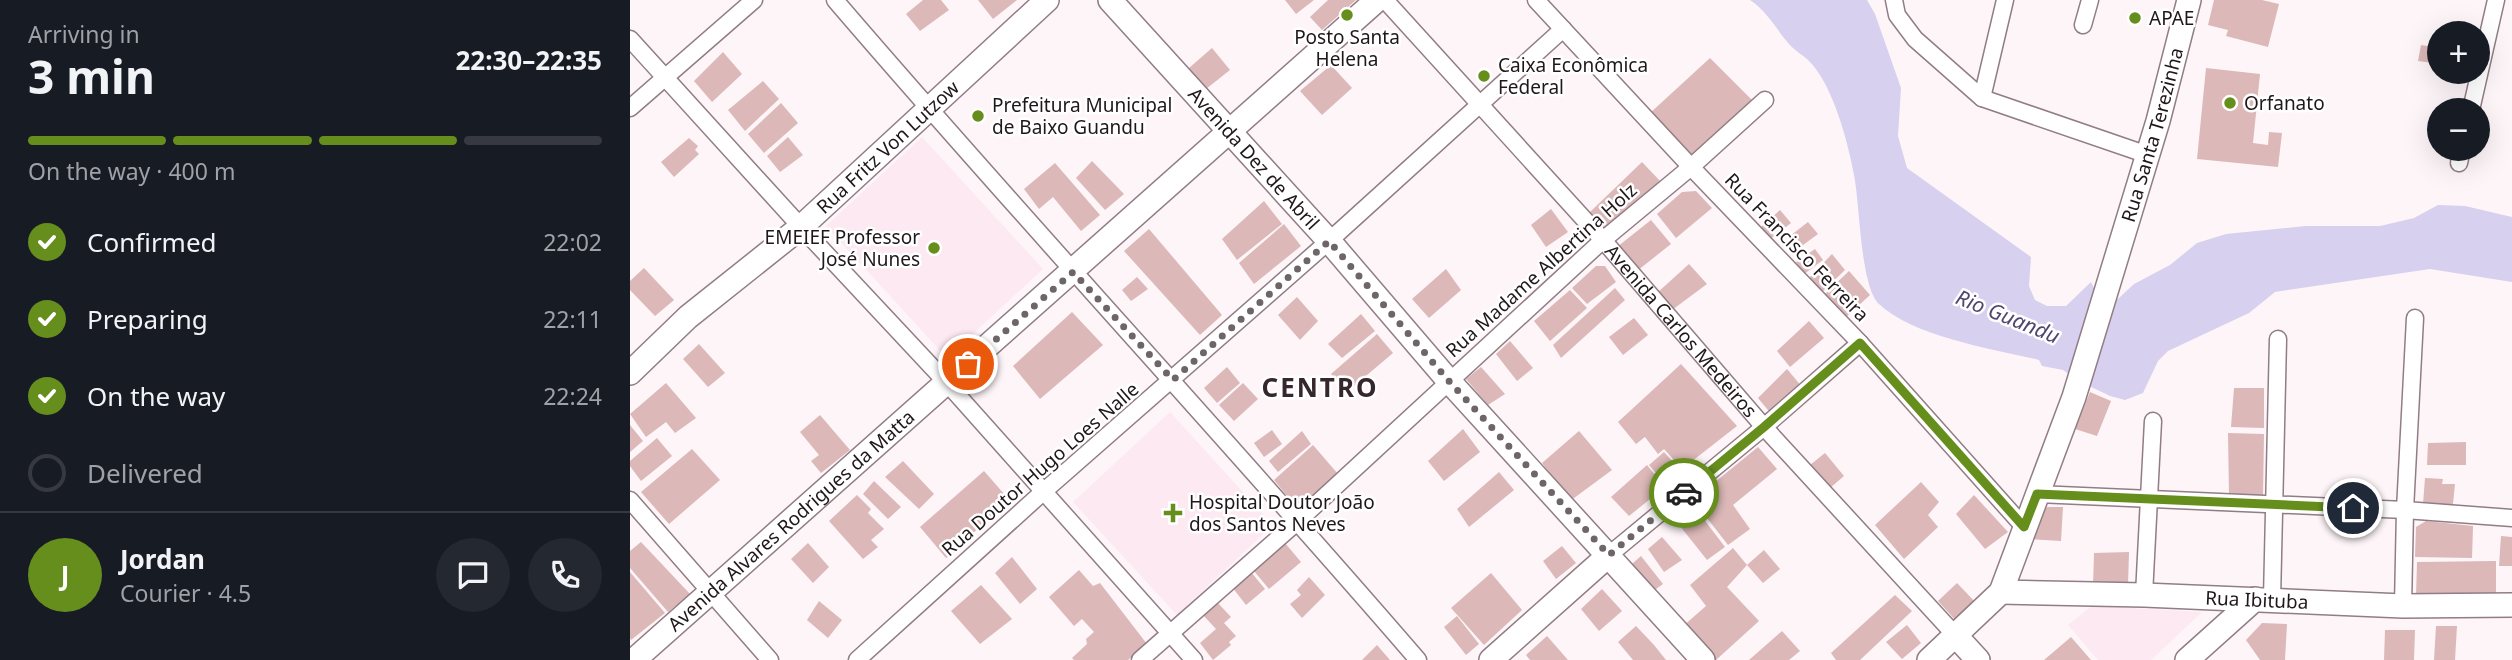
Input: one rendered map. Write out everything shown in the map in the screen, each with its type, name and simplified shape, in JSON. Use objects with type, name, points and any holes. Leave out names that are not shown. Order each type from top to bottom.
[{"type":"street","points":[[630,108],[754,0]]},
{"type":"street","points":[[835,0],[1418,660]]},
{"type":"street","name":"Rua Fritz Von Lutzow","points":[[630,373],[688,317],[801,227],[1047,0]]},
{"type":"street","name":"Avenida Dez de Abril","points":[[1110,0],[1329,241],[1448,380],[1703,660]]},
{"type":"street","name":"Avenida Alvares Rodrigues da Matta","points":[[634,660],[1377,0]]},
{"type":"street","name":"Avenida Carlos Medeiros","points":[[1385,0],[1603,240],[1764,427],[1978,660]]},
{"type":"street","name":"Rua Francisco Ferreira","points":[[1536,0],[1860,343],[2024,527]]},
{"type":"street","points":[[1894,0],[1897,15],[1915,39],[1982,98],[2148,155]]},
{"type":"street","points":[[1982,98],[2005,0]]},
{"type":"street","points":[[2083,25],[2090,0]]},
{"type":"street","name":"Rua Santa Terezinha","points":[[2001,592],[2074,397],[2148,155],[2189,0]]},
{"type":"street","points":[[2474,98],[2496,0]]},
{"type":"street","name":"Rua Doutor Hugo Loes Nalle","points":[[857,660],[1043,492],[1329,241],[1563,29]]},
{"type":"street","points":[[630,39],[946,382],[1194,660]]},
{"type":"street","name":"Rua Madame Albertina Holz","points":[[1140,660],[1298,521],[1603,240],[1691,167],[1765,100]]},
{"type":"street","points":[[2403,606],[2415,318]]},
{"type":"street","points":[[2187,660],[2264,599],[2275,504],[2278,339]]},
{"type":"street","points":[[1491,660],[1609,555],[1764,427],[1860,343]]},
{"type":"street","points":[[2144,595],[2153,421]]},
{"type":"street","points":[[2037,494],[2405,510],[2512,518]]},
{"type":"street","points":[[630,500],[771,660]]},
{"type":"street","points":[[1929,660],[2001,592]]},
{"type":"street","name":"Rua Ibituba","points":[[2001,592],[2264,599],[2403,606],[2512,605]]},
{"type":"shaded area","name":"EMEIEF Professor José Nunes","points":[[922,137],[1043,269],[947,358],[826,226]]},
{"type":"shaded area","name":"Hospital Doutor João dos Santos Neves","points":[[1170,412],[1273,525],[1177,615],[1073,502]]},
{"type":"shaded area","points":[[2092,606],[2202,612],[2151,660],[2098,660],[2068,625]]},
{"type":"water","name":"Rio Guandu","points":[[1750,0],[1867,0],[1875,14],[1901,88],[1898,136],[1907,168],[2031,257],[2029,286],[2035,300],[2047,306],[2066,306],[2091,282],[2105,311],[2134,284],[2170,265],[2197,243],[2226,234],[2306,226],[2380,226],[2414,218],[2438,205],[2465,206],[2512,217],[2512,282],[2430,269],[2275,292],[2249,313],[2168,351],[2158,361],[2143,393],[2125,400],[2081,382],[2063,370],[2042,366],[2039,360],[1933,333],[1894,315],[1879,304],[1873,294],[1864,263],[1851,162],[1832,99],[1818,71],[1791,46]]},
{"type":"building","points":[[923,0],[941,0],[949,10],[920,31],[906,14]]},
{"type":"building","points":[[978,0],[1017,0],[993,19]]},
{"type":"building","points":[[1285,0],[1314,0],[1296,14]]},
{"type":"building","points":[[1328,0],[1356,0],[1322,30],[1310,17]]},
{"type":"building","name":"Orfanato","points":[[2214,0],[2262,0],[2279,4],[2268,47],[2226,36],[2228,30],[2208,25]]},
{"type":"building","points":[[2421,45],[2427,46],[2427,62],[2418,61]]},
{"type":"building","points":[[1212,48],[1230,70],[1206,89],[1189,68]]},
{"type":"building","points":[[723,52],[742,74],[712,102],[694,81]]},
{"type":"building","points":[[1710,58],[1753,101],[1688,159],[1649,114]]},
{"type":"building","points":[[1331,65],[1352,88],[1322,115],[1300,91]]},
{"type":"building","name":"Orfanato","points":[[2206,68],[2260,74],[2253,143],[2268,145],[2269,132],[2282,133],[2278,167],[2197,159]]},
{"type":"building","points":[[763,81],[779,99],[745,131],[728,110]]},
{"type":"building","points":[[781,103],[798,123],[764,153],[748,134]]},
{"type":"building","points":[[788,137],[803,155],[780,172],[767,156]]},
{"type":"building","points":[[689,138],[698,146],[695,150],[699,154],[674,177],[661,162]]},
{"type":"building","points":[[1092,161],[1124,194],[1105,210],[1076,178]]},
{"type":"building","points":[[1642,162],[1661,182],[1607,231],[1590,212]]},
{"type":"building","points":[[1055,163],[1100,215],[1081,231],[1053,197],[1039,209],[1024,189]]},
{"type":"building","points":[[1696,191],[1712,208],[1676,238],[1657,214],[1682,192]]},
{"type":"building","points":[[1264,201],[1282,224],[1237,260],[1222,239]]},
{"type":"building","points":[[1551,209],[1568,232],[1546,247],[1531,225]]},
{"type":"building","points":[[1780,210],[1791,223],[1768,241],[1759,229]]},
{"type":"building","points":[[1651,220],[1671,244],[1637,271],[1617,247]]},
{"type":"building","points":[[1808,222],[1818,234],[1799,248],[1790,236]]},
{"type":"building","points":[[1284,224],[1301,246],[1254,284],[1239,263]]},
{"type":"building","points":[[1149,229],[1222,315],[1200,335],[1124,251]]},
{"type":"building","points":[[1815,249],[1823,260],[1804,274],[1796,262]]},
{"type":"building","points":[[1832,254],[1845,270],[1821,293],[1809,278]]},
{"type":"building","points":[[1689,264],[1707,284],[1672,310],[1657,293]]},
{"type":"building","points":[[1596,266],[1605,266],[1616,282],[1587,304],[1572,288]]},
{"type":"building","points":[[644,268],[674,300],[655,316],[630,290],[630,281]]},
{"type":"building","points":[[1446,269],[1461,290],[1429,318],[1412,299]]},
{"type":"building","points":[[1849,271],[1870,295],[1845,318],[1824,295]]},
{"type":"building","points":[[1137,277],[1148,289],[1131,301],[1122,290]]},
{"type":"building","points":[[1615,288],[1625,300],[1561,358],[1553,345]]},
{"type":"building","points":[[1570,290],[1587,308],[1550,341],[1534,321]]},
{"type":"building","points":[[1297,297],[1318,321],[1300,340],[1278,315]]},
{"type":"building","points":[[1072,312],[1103,345],[1040,399],[1013,366]]},
{"type":"building","points":[[1361,314],[1375,331],[1342,358],[1328,344]]},
{"type":"building","points":[[1634,318],[1648,335],[1623,355],[1609,337]]},
{"type":"building","points":[[1809,321],[1824,338],[1790,367],[1777,351]]},
{"type":"building","points":[[1377,334],[1393,353],[1347,392],[1331,374]]},
{"type":"building","points":[[1510,341],[1533,368],[1517,381],[1496,354]]},
{"type":"building","points":[[699,344],[725,373],[708,387],[683,359]]},
{"type":"building","points":[[1681,364],[1737,426],[1682,469],[1664,449],[1658,454],[1645,437],[1636,444],[1618,422]]},
{"type":"building","points":[[1227,367],[1240,383],[1217,403],[1204,388]]},
{"type":"building","points":[[1481,367],[1505,394],[1488,405],[1466,379]]},
{"type":"building","points":[[1787,369],[1803,388],[1772,415],[1758,398]]},
{"type":"building","points":[[666,383],[696,418],[675,433],[666,422],[646,437],[630,414]]},
{"type":"building","points":[[1243,383],[1258,399],[1234,421],[1219,405]]},
{"type":"building","points":[[2234,388],[2264,388],[2264,428],[2231,427]]},
{"type":"building","points":[[2090,392],[2111,401],[2097,436],[2075,429]]},
{"type":"building","points":[[820,415],[850,450],[821,473],[811,461],[819,455],[800,432]]},
{"type":"building","points":[[630,425],[643,441],[630,452]]},
{"type":"building","points":[[1463,429],[1480,452],[1444,481],[1428,461]]},
{"type":"building","points":[[1272,430],[1282,444],[1264,457],[1254,443]]},
{"type":"building","points":[[1302,431],[1311,444],[1278,472],[1269,461]]},
{"type":"building","points":[[1579,431],[1612,470],[1570,501],[1542,463]]},
{"type":"building","points":[[2228,433],[2264,434],[2263,497],[2229,497]]},
{"type":"building","points":[[657,438],[672,456],[641,481],[630,466],[630,461]]},
{"type":"building","points":[[2466,442],[2466,465],[2427,465],[2428,443]]},
{"type":"building","points":[[1313,445],[1338,474],[1297,508],[1274,480]]},
{"type":"building","points":[[1758,447],[1777,469],[1733,505],[1750,529],[1728,545],[1693,500]]},
{"type":"building","points":[[692,449],[720,480],[669,524],[641,492]]},
{"type":"building","points":[[1664,452],[1683,473],[1666,485],[1649,465]]},
{"type":"building","points":[[1825,453],[1844,476],[1830,488],[1810,465]]},
{"type":"building","points":[[903,461],[934,494],[919,509],[885,477]]},
{"type":"building","points":[[1647,465],[1665,487],[1629,516],[1611,497]]},
{"type":"building","points":[[984,471],[1012,503],[961,542],[964,546],[946,558],[920,527]]},
{"type":"building","points":[[1499,472],[1514,490],[1469,527],[1457,509]]},
{"type":"building","points":[[2425,478],[2443,479],[2442,484],[2455,484],[2453,504],[2423,504]]},
{"type":"building","points":[[874,481],[901,507],[888,519],[863,494]]},
{"type":"building","points":[[1921,482],[1939,502],[1928,515],[1938,527],[1904,559],[1875,525]]},
{"type":"building","points":[[857,495],[871,509],[868,513],[884,529],[871,540],[878,547],[863,559],[829,521]]},
{"type":"building","points":[[1974,495],[2008,532],[1985,549],[1956,514]]},
{"type":"building","points":[[1693,505],[1725,547],[1707,560],[1676,521]]},
{"type":"building","points":[[2047,507],[2063,507],[2061,541],[2029,539],[2038,515]]},
{"type":"building","points":[[2426,521],[2473,526],[2472,558],[2415,557],[2416,527]]},
{"type":"building","points":[[2501,536],[2512,537],[2512,566],[2499,566]]},
{"type":"building","points":[[1662,537],[1682,560],[1664,572],[1648,549]]},
{"type":"building","points":[[641,542],[690,594],[668,612],[630,568],[630,551]]},
{"type":"building","points":[[808,543],[829,567],[813,583],[791,559]]},
{"type":"building","points":[[1285,543],[1301,562],[1269,589],[1254,571]]},
{"type":"building","points":[[1562,546],[1576,563],[1556,579],[1543,561]]},
{"type":"building","points":[[1733,548],[1747,565],[1727,587],[1759,621],[1716,660],[1712,660],[1682,627],[1706,606],[1690,585]]},
{"type":"building","points":[[1764,550],[1780,569],[1763,583],[1747,565]]},
{"type":"building","points":[[2129,552],[2128,585],[2093,585],[2094,553]]},
{"type":"building","points":[[1641,556],[1663,584],[1648,595],[1626,569]]},
{"type":"building","points":[[1012,557],[1037,589],[1020,604],[995,573]]},
{"type":"building","points":[[2496,561],[2496,599],[2416,596],[2417,562]]},
{"type":"building","points":[[1079,570],[1093,586],[1100,583],[1147,644],[1128,660],[1072,658],[1087,644],[1086,639],[1094,632],[1082,619],[1074,626],[1049,597]]},
{"type":"building","points":[[630,572],[665,613],[631,640],[630,638]]},
{"type":"building","points":[[1251,572],[1265,589],[1246,605],[1232,587]]},
{"type":"building","points":[[1491,573],[1522,610],[1484,645],[1451,608]]},
{"type":"building","points":[[1309,577],[1325,595],[1302,618],[1290,604],[1301,595],[1297,590]]},
{"type":"building","points":[[1957,583],[1978,605],[1958,623],[1938,601]]},
{"type":"building","points":[[981,585],[1012,619],[980,644],[951,611]]},
{"type":"building","points":[[1602,589],[1622,611],[1599,631],[1581,609]]},
{"type":"building","points":[[1895,595],[1912,611],[1860,660],[1836,660],[1831,653]]},
{"type":"building","points":[[819,601],[842,620],[828,638],[807,620]]},
{"type":"building","points":[[1216,601],[1231,617],[1224,623],[1236,636],[1229,642],[1231,645],[1213,660],[1200,643],[1216,629],[1202,614]]},
{"type":"building","points":[[1457,616],[1479,644],[1466,655],[1444,627]]},
{"type":"building","points":[[2262,623],[2287,624],[2285,660],[2260,660],[2246,640]]},
{"type":"building","points":[[1907,625],[1921,643],[1902,659],[1886,642]]},
{"type":"building","points":[[1636,626],[1666,660],[1633,660],[1618,642]]},
{"type":"building","points":[[2436,626],[2457,626],[2455,660],[2434,660]]},
{"type":"building","points":[[2385,630],[2415,630],[2414,660],[2384,660]]},
{"type":"building","points":[[1782,631],[1800,651],[1789,660],[1749,660]]},
{"type":"building","points":[[1547,636],[1568,660],[1530,660],[1526,655]]},
{"type":"building","points":[[2071,637],[2091,660],[2044,660]]},
{"type":"building","points":[[1377,645],[1390,660],[1362,660]]},
{"type":"way so far","points":[[968,364],[1073,272],[1173,380],[1329,241],[1448,380],[1609,555],[1684,493]]},
{"type":"place","name":"Posto Santa Helena","points":[[1347,15]]},
{"type":"place","name":"APAE","points":[[2135,18]]},
{"type":"place","name":"Caixa Econômica Federal","points":[[1484,76]]},
{"type":"place","name":"Orfanato","points":[[2230,103]]},
{"type":"place","name":"Prefeitura Municipal de Baixo Guandu","points":[[978,116]]},
{"type":"place","name":"EMEIEF Professor José Nunes","points":[[934,248]]},
{"type":"place","name":"Hospital Doutor João dos Santos Neves","points":[[1173,513]]},
{"type":"district","name":"CENTRO","points":[[1320,387]]},
{"type":"route","points":[[1684,493],[1860,343],[2024,527],[2037,494],[2353,508]]}]
